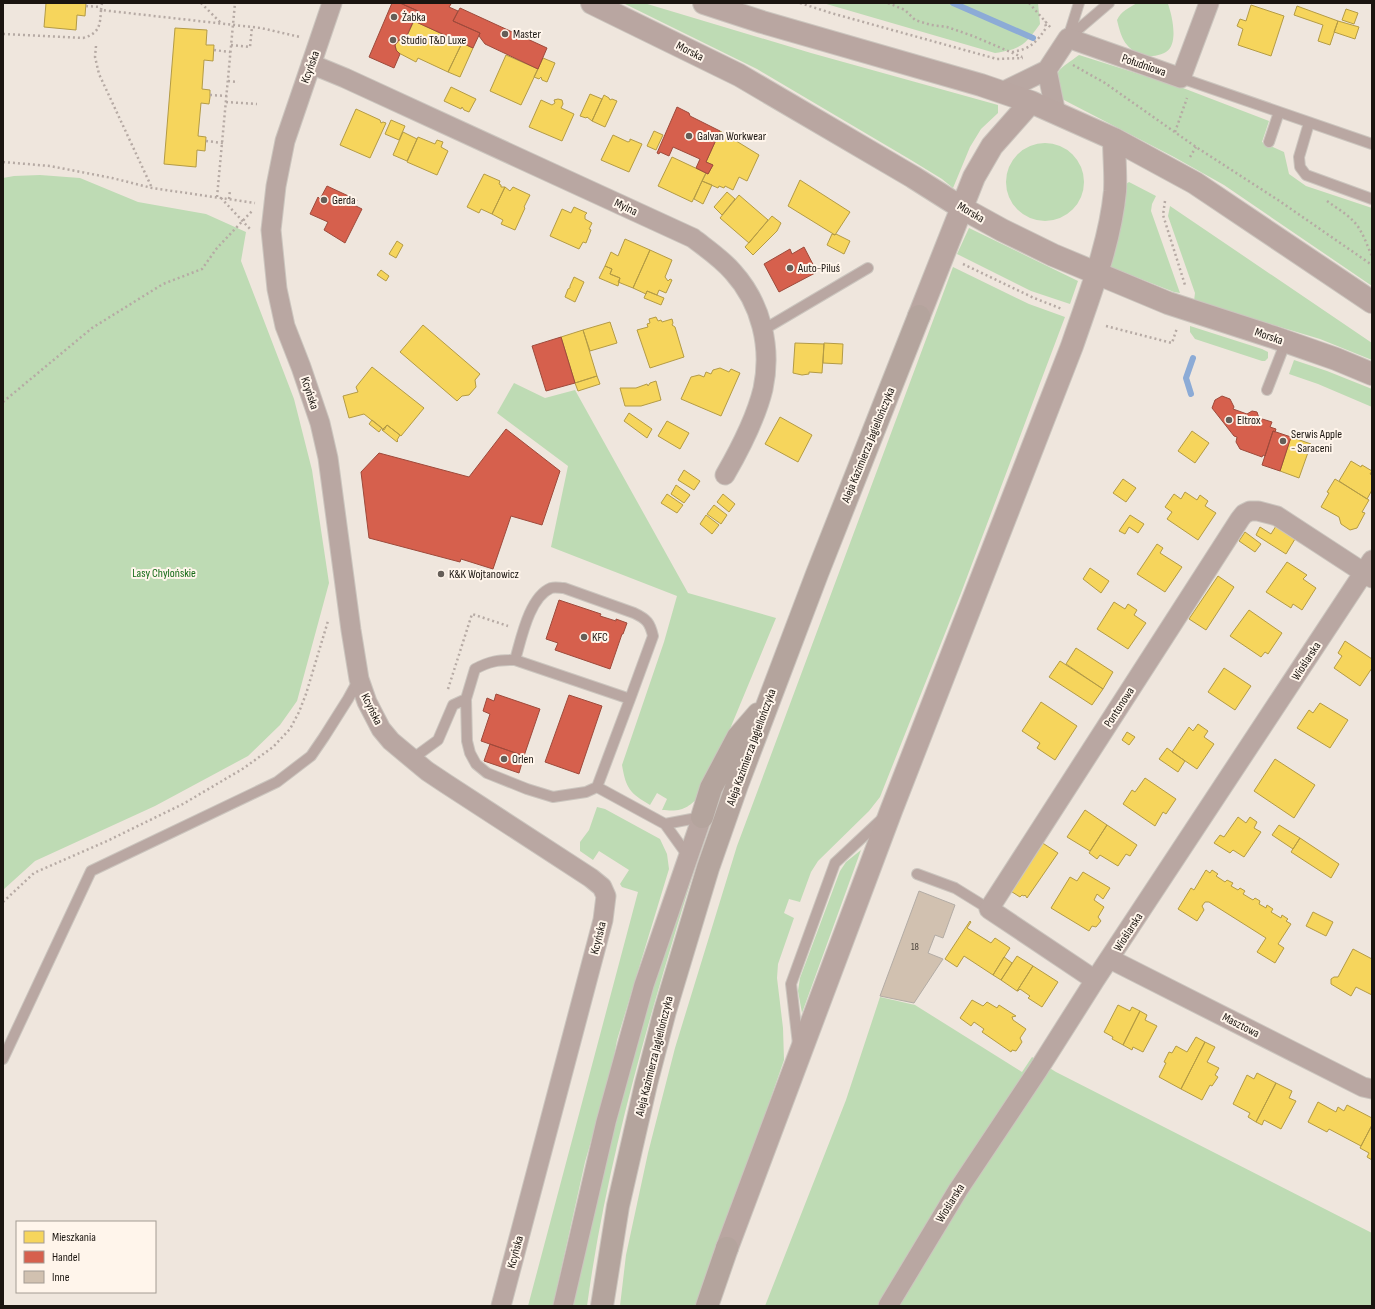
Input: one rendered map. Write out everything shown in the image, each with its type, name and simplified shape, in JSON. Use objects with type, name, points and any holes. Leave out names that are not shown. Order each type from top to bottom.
[{"type":"highway","name":"Aleja Kazimierza Jagiellończyka","points":[[602,1306],[618,1206],[646,1084],[665,1011],[708,868],[769,700],[817,574],[919,316]]},
{"type":"highway","points":[[702,817],[711,788],[738,737],[769,700]]},
{"type":"highway","points":[[707,1306],[727,1248]]},
{"type":"main road","name":"Morska","points":[[592,3],[739,76],[913,177],[962,208],[1053,255],[1168,303],[1286,341],[1372,374]]},
{"type":"main road","points":[[704,3],[762,22],[1002,92],[1031,102],[1114,139],[1195,183],[1372,302]]},
{"type":"main road","name":"Aleja Kazimierza Jagiellończyka","points":[[919,316],[974,177],[992,146],[1031,102]]},
{"type":"main road","points":[[727,1248],[891,811],[1072,346],[1096,274],[1109,228],[1115,190],[1114,139]]},
{"type":"street","name":"Kcyńska","points":[[332,3],[312,64],[300,92],[285,141],[273,204],[271,230],[277,289],[285,326],[320,423],[328,458],[358,679],[367,702],[381,729],[391,741],[412,759],[445,783],[591,878],[602,887],[606,896],[599,938],[583,992],[501,1306]]},
{"type":"street","name":"Południowa","points":[[1068,38],[1181,78],[1209,3]]},
{"type":"street","points":[[1002,92],[1047,70],[1068,38]]},
{"type":"street","name":"Mylna","points":[[312,64],[346,78],[693,238],[719,257],[734,272],[748,292],[758,312],[763,330],[766,356],[763,388],[743,443],[725,475]]},
{"type":"street","points":[[1047,70],[1056,114]]},
{"type":"street","name":"Pontonowa","points":[[989,909],[1244,514],[1250,511],[1258,511],[1277,516],[1369,570]]},
{"type":"street","name":"Wioślarska","points":[[888,1306],[958,1190],[1038,1070],[1095,980],[1369,570]]},
{"type":"street","points":[[563,1306],[582,1218],[611,1101],[644,985],[702,817]]},
{"type":"street","points":[[989,909],[1095,980]]},
{"type":"street","name":"Masztowa","points":[[1110,959],[1363,1088],[1372,1089]]},
{"type":"lane","points":[[1068,38],[1079,3]]},
{"type":"lane","points":[[1068,38],[1109,3]]},
{"type":"lane","points":[[1181,78],[1372,144]]},
{"type":"lane","points":[[1269,142],[1279,112]]},
{"type":"lane","points":[[1309,123],[1299,157],[1300,167],[1306,175],[1372,199]]},
{"type":"lane","points":[[763,330],[868,268]]},
{"type":"lane","points":[[1267,390],[1286,341]]},
{"type":"lane","points":[[515,660],[530,614],[536,602],[544,592],[552,588],[564,588],[634,613],[644,618],[651,626],[653,636],[630,699],[597,787],[586,792],[553,797],[527,789],[487,773],[476,764],[470,753],[467,741],[466,698],[475,669],[497,660],[515,660],[630,699]]},
{"type":"lane","points":[[3,1059],[91,871],[277,782],[311,756],[348,698],[358,679]]},
{"type":"lane","points":[[412,759],[438,740],[453,705],[466,698]]},
{"type":"lane","points":[[597,787],[665,824],[688,856]]},
{"type":"lane","points":[[800,1056],[791,984],[834,863],[891,811]]},
{"type":"lane","points":[[665,824],[702,817]]},
{"type":"lane","points":[[917,874],[955,888],[989,909]]},
{"type":"path","points":[[3,34],[84,38],[91,36],[98,30],[100,24],[102,3]]},
{"type":"path","points":[[201,3],[221,23]]},
{"type":"path","points":[[219,197],[235,3]]},
{"type":"path","points":[[800,3],[997,59],[1024,58],[973,36],[947,27],[931,25],[915,20],[905,10],[888,3]]},
{"type":"path","points":[[1011,52],[1021,51],[1032,46],[1039,40],[1046,28],[1045,21],[1029,3]]},
{"type":"path","points":[[86,6],[233,24],[298,36]]},
{"type":"path","points":[[231,45],[250,47],[252,27]]},
{"type":"path","points":[[96,46],[95,57],[99,74],[152,188]]},
{"type":"path","points":[[214,50],[230,52]]},
{"type":"path","points":[[1072,64],[1105,83],[1196,147],[1278,200],[1372,265]]},
{"type":"path","points":[[228,81],[238,82]]},
{"type":"path","points":[[210,94],[227,96]]},
{"type":"path","points":[[226,102],[258,104]]},
{"type":"path","points":[[206,141],[223,143]]},
{"type":"path","points":[[3,162],[50,166],[112,178],[152,188],[260,203],[217,248],[202,269],[163,284],[92,328],[3,402]]},
{"type":"path","points":[[1313,178],[1320,195],[1339,211],[1351,218],[1361,231],[1372,256]]},
{"type":"path","points":[[229,199],[230,190]]},
{"type":"path","points":[[219,197],[243,220],[251,231]]},
{"type":"path","points":[[1165,201],[1163,215],[1186,288]]},
{"type":"path","points":[[961,263],[1034,298],[1066,311]]},
{"type":"path","points":[[1106,326],[1172,343],[1179,321]]},
{"type":"path","points":[[447,692],[472,614],[524,632]]},
{"type":"path","points":[[3,902],[34,873],[107,841],[183,804],[244,768],[273,748],[290,729],[300,712],[329,617]]},
{"type":"green space","points":[[623,3],[644,3],[811,53],[998,105],[998,113],[981,129],[970,147],[953,188],[942,179],[911,160],[757,69]]},
{"type":"green space","points":[[823,3],[1038,3],[1040,24],[1022,45],[1011,50],[995,53]]},
{"type":"green space","points":[[1137,3],[1168,4],[1173,22],[1173,36],[1170,48],[1166,52],[1144,57],[1132,50],[1125,43],[1117,20],[1123,12]]},
{"type":"green space","points":[[1079,55],[1183,88],[1269,121],[1262,142],[1284,152],[1289,174],[1306,186],[1372,208],[1372,286],[1224,185],[1174,157],[1062,99],[1057,82],[1058,72]]},
{"type":"green space","points":[[1045,143],[1060,146],[1072,155],[1081,167],[1084,182],[1081,197],[1072,209],[1060,218],[1045,221],[1030,218],[1018,209],[1009,197],[1006,182],[1009,167],[1018,155],[1030,146]]},
{"type":"green space","name":"Lasy Chylońskie","points":[[40,175],[80,178],[138,202],[206,214],[246,232],[241,261],[294,399],[312,470],[329,583],[297,701],[280,725],[248,756],[155,806],[35,861],[3,890],[3,178]]},
{"type":"green space","points":[[1129,182],[1156,196],[1152,204],[1151,211],[1180,293],[1105,265],[1123,215],[1126,184]]},
{"type":"green space","points":[[1170,206],[1372,343],[1372,360],[1320,339],[1194,301],[1195,293],[1168,216]]},
{"type":"green space","points":[[969,228],[1078,281],[1070,304],[1031,291],[957,254]]},
{"type":"green space","points":[[953,267],[1029,304],[1065,317],[961,593],[880,797],[869,811],[818,861],[811,872],[800,902],[789,899],[784,913],[794,918],[778,964],[777,978],[783,1028],[784,1060],[711,1270],[695,1306],[620,1306],[626,1255],[648,1153],[675,1048],[737,846]]},
{"type":"green space","points":[[1190,326],[1262,349],[1268,352],[1268,358],[1265,361],[1262,361],[1195,339],[1190,332]]},
{"type":"green space","points":[[1294,360],[1372,389],[1372,407],[1318,384],[1289,374]]},
{"type":"green space","points":[[514,383],[545,398],[575,390],[688,593],[776,618],[703,794],[693,803],[681,810],[662,810],[667,799],[657,793],[650,805],[643,801],[630,790],[627,785],[622,765],[664,642],[677,596],[551,547],[568,466],[497,413]]},
{"type":"green space","points":[[597,807],[605,809],[660,839],[667,854],[669,869],[617,1040],[612,1068],[585,1162],[553,1306],[528,1306],[638,892],[622,887],[620,884],[629,870],[599,851],[593,860],[580,851],[580,842],[589,830]]},
{"type":"green space","points":[[706,832],[653,1008],[622,1126],[596,1246],[587,1306],[573,1306],[607,1157],[649,1001],[677,908]]},
{"type":"green space","points":[[861,850],[802,1013],[798,991],[800,978],[840,871],[846,862]]},
{"type":"green space","points":[[880,997],[915,1005],[1022,1072],[1032,1057],[1056,1072],[1372,1233],[1372,1306],[765,1306],[846,1100]]},
{"type":"building: Mieszkania","points":[[46,3],[86,3],[85,16],[77,15],[76,30],[44,27]]},
{"type":"building: Mieszkania","points":[[1251,5],[1284,16],[1271,56],[1238,45],[1243,29],[1237,26],[1240,19],[1246,21]]},
{"type":"building: Mieszkania","points":[[1297,6],[1338,21],[1330,45],[1318,41],[1323,25],[1294,15]]},
{"type":"building: Mieszkania","points":[[1346,9],[1358,13],[1354,24],[1342,20]]},
{"type":"building: Mieszkania","points":[[414,21],[462,43],[448,72],[418,58],[416,62],[397,52],[395,45],[399,40],[405,40]]},
{"type":"building: Mieszkania","points":[[1338,21],[1359,27],[1355,39],[1334,32]]},
{"type":"building: Mieszkania","points":[[175,28],[207,30],[206,45],[214,45],[213,61],[204,60],[202,89],[210,90],[210,97],[209,104],[201,103],[198,136],[206,137],[205,151],[197,150],[196,167],[164,164]]},
{"type":"building: Mieszkania","points":[[462,43],[473,48],[460,77],[448,72]]},
{"type":"building: Mieszkania","points":[[506,55],[538,69],[521,105],[490,91]]},
{"type":"building: Mieszkania","points":[[543,58],[555,63],[547,82],[542,80],[541,77],[539,79],[534,77]]},
{"type":"building: Mieszkania","points":[[451,87],[476,99],[469,112],[464,110],[462,107],[461,109],[444,101]]},
{"type":"building: Mieszkania","points":[[590,94],[602,99],[592,121],[587,117],[580,116]]},
{"type":"building: Mieszkania","points":[[604,95],[610,100],[612,99],[617,101],[605,127],[592,121]]},
{"type":"building: Mieszkania","points":[[541,100],[552,105],[555,103],[554,100],[562,100],[563,104],[561,108],[574,114],[562,141],[529,127]]},
{"type":"building: Mieszkania","points":[[356,109],[380,120],[381,123],[386,123],[370,158],[340,145]]},
{"type":"building: Mieszkania","points":[[391,120],[405,126],[399,140],[385,134]]},
{"type":"building: Mieszkania","points":[[654,131],[663,135],[656,150],[647,146]]},
{"type":"building: Mieszkania","points":[[720,131],[759,155],[747,181],[739,177],[733,190],[725,186],[724,188],[719,186],[718,188],[702,181],[706,173],[708,174],[713,165],[706,162]]},
{"type":"building: Mieszkania","points":[[403,132],[417,139],[407,161],[393,155]]},
{"type":"building: Mieszkania","points":[[613,135],[628,142],[630,139],[642,144],[629,172],[601,160]]},
{"type":"building: Mieszkania","points":[[418,137],[435,144],[437,140],[443,142],[441,147],[448,151],[437,175],[407,162]]},
{"type":"building: Mieszkania","points":[[672,157],[706,173],[692,202],[658,186]]},
{"type":"building: Mieszkania","points":[[484,174],[500,181],[499,184],[501,187],[505,187],[492,214],[481,209],[479,213],[467,207]]},
{"type":"building: Mieszkania","points":[[800,180],[850,212],[835,235],[788,206]]},
{"type":"building: Mieszkania","points":[[702,181],[712,185],[703,204],[694,199]]},
{"type":"building: Mieszkania","points":[[505,187],[510,191],[513,187],[530,195],[515,230],[501,224],[503,220],[492,214]]},
{"type":"building: Mieszkania","points":[[727,192],[735,199],[722,215],[714,207]]},
{"type":"building: Mieszkania","points":[[739,195],[768,220],[749,243],[720,218]]},
{"type":"building: Mieszkania","points":[[574,207],[587,213],[585,215],[585,219],[592,223],[586,243],[583,242],[579,249],[550,236],[562,209],[571,213]]},
{"type":"building: Mieszkania","points":[[772,216],[781,223],[777,231],[753,255],[745,247]]},
{"type":"building: Mieszkania","points":[[832,234],[836,234],[850,241],[844,254],[827,245]]},
{"type":"building: Mieszkania","points":[[625,239],[650,250],[633,288],[618,282],[620,278],[610,274],[612,269],[605,266],[611,252],[618,256]]},
{"type":"building: Mieszkania","points":[[397,241],[403,245],[396,258],[389,254]]},
{"type":"building: Mieszkania","points":[[650,250],[672,260],[665,277],[668,281],[670,279],[672,280],[666,293],[659,290],[657,295],[647,291],[646,294],[633,288]]},
{"type":"building: Mieszkania","points":[[605,266],[612,269],[610,274],[620,278],[618,286],[599,278]]},
{"type":"building: Mieszkania","points":[[381,270],[389,276],[386,281],[377,275]]},
{"type":"building: Mieszkania","points":[[574,277],[584,282],[575,302],[565,297]]},
{"type":"building: Mieszkania","points":[[647,291],[664,298],[661,305],[644,298]]},
{"type":"building: Mieszkania","points":[[656,317],[658,321],[661,320],[662,322],[672,319],[672,325],[675,327],[684,357],[650,368],[637,330],[648,327],[647,324],[650,323],[649,319]]},
{"type":"building: Mieszkania","points":[[610,322],[617,343],[590,351],[583,330]]},
{"type":"building: Mieszkania","points":[[423,325],[480,374],[475,380],[476,387],[469,395],[462,396],[457,401],[400,352]]},
{"type":"building: Mieszkania","points":[[583,330],[597,376],[575,383],[561,337]]},
{"type":"building: Mieszkania","points":[[795,343],[824,344],[822,373],[809,372],[809,374],[802,375],[793,373]]},
{"type":"building: Mieszkania","points":[[824,343],[843,344],[842,364],[823,363]]},
{"type":"building: Mieszkania","points":[[372,367],[424,408],[401,436],[387,425],[384,430],[364,414],[349,418],[343,396],[358,392],[356,387]]},
{"type":"building: Mieszkania","points":[[720,368],[729,372],[731,369],[740,373],[721,416],[681,399],[691,377],[699,375],[704,377],[706,372],[711,374],[713,370]]},
{"type":"building: Mieszkania","points":[[597,376],[600,384],[578,391],[575,383]]},
{"type":"building: Mieszkania","points":[[656,381],[661,400],[641,406],[625,406],[620,388],[636,388],[647,384],[648,386],[650,383]]},
{"type":"building: Mieszkania","points":[[629,413],[652,429],[647,438],[624,421]]},
{"type":"building: Mieszkania","points":[[780,417],[812,435],[798,462],[765,444]]},
{"type":"building: Mieszkania","points":[[372,420],[382,428],[379,432],[369,424]]},
{"type":"building: Mieszkania","points":[[667,421],[689,433],[680,449],[658,436]]},
{"type":"building: Mieszkania","points":[[387,425],[400,435],[397,442],[382,430]]},
{"type":"building: Mieszkania","points":[[1192,431],[1209,443],[1195,463],[1178,451]]},
{"type":"building: Mieszkania","points":[[1291,437],[1311,444],[1299,478],[1280,471]]},
{"type":"building: Mieszkania","points":[[1351,461],[1372,471],[1370,474],[1372,475],[1372,490],[1367,499],[1339,481]]},
{"type":"building: Mieszkania","points":[[684,470],[700,481],[694,490],[678,480]]},
{"type":"building: Mieszkania","points":[[1123,479],[1136,488],[1126,502],[1113,493]]},
{"type":"building: Mieszkania","points":[[1335,479],[1369,500],[1362,512],[1365,513],[1357,528],[1350,530],[1341,524],[1339,517],[1321,507],[1329,493],[1327,492]]},
{"type":"building: Mieszkania","points":[[676,485],[690,495],[684,503],[671,494]]},
{"type":"building: Mieszkania","points":[[1185,492],[1197,500],[1200,495],[1208,501],[1205,506],[1216,513],[1198,540],[1167,519],[1172,512],[1165,507],[1174,494],[1181,499]]},
{"type":"building: Mieszkania","points":[[667,494],[683,505],[677,513],[661,503]]},
{"type":"building: Mieszkania","points":[[723,494],[735,504],[729,512],[717,502]]},
{"type":"building: Mieszkania","points":[[714,505],[727,515],[721,524],[707,514]]},
{"type":"building: Mieszkania","points":[[706,515],[719,525],[712,534],[700,524]]},
{"type":"building: Mieszkania","points":[[1130,515],[1144,524],[1138,533],[1129,527],[1125,534],[1119,531]]},
{"type":"building: Mieszkania","points":[[1276,526],[1295,539],[1286,554],[1256,535],[1260,527],[1271,534]]},
{"type":"building: Mieszkania","points":[[1245,532],[1261,544],[1255,552],[1239,541]]},
{"type":"building: Mieszkania","points":[[1157,544],[1163,548],[1160,553],[1182,567],[1165,592],[1137,574]]},
{"type":"building: Mieszkania","points":[[1287,562],[1307,575],[1303,579],[1316,588],[1302,610],[1293,604],[1291,608],[1266,592]]},
{"type":"building: Mieszkania","points":[[1090,568],[1109,581],[1101,593],[1083,579]]},
{"type":"building: Mieszkania","points":[[1218,576],[1234,587],[1206,630],[1189,619]]},
{"type":"building: Mieszkania","points":[[1114,602],[1125,609],[1128,604],[1137,610],[1134,615],[1146,623],[1128,649],[1097,629]]},
{"type":"building: Mieszkania","points":[[1249,610],[1282,633],[1268,654],[1265,652],[1261,657],[1230,636]]},
{"type":"building: Mieszkania","points":[[1345,641],[1372,659],[1372,668],[1360,686],[1334,668],[1342,656],[1338,653]]},
{"type":"building: Mieszkania","points":[[1076,648],[1113,672],[1103,689],[1066,664]]},
{"type":"building: Mieszkania","points":[[1060,661],[1103,689],[1092,705],[1049,677]]},
{"type":"building: Mieszkania","points":[[1224,668],[1251,686],[1235,710],[1208,692]]},
{"type":"building: Mieszkania","points":[[1041,702],[1077,726],[1055,760],[1037,748],[1040,743],[1022,731]]},
{"type":"building: Mieszkania","points":[[1320,703],[1348,720],[1330,748],[1297,728],[1309,710],[1313,713]]},
{"type":"building: Mieszkania","points":[[1198,724],[1208,731],[1204,737],[1214,744],[1197,769],[1172,752],[1189,727],[1193,731]]},
{"type":"building: Mieszkania","points":[[1127,732],[1135,737],[1129,745],[1122,740]]},
{"type":"building: Mieszkania","points":[[1167,748],[1185,761],[1178,772],[1159,759]]},
{"type":"building: Mieszkania","points":[[1275,759],[1315,785],[1294,818],[1254,791]]},
{"type":"building: Mieszkania","points":[[1145,778],[1176,799],[1166,814],[1163,812],[1155,826],[1123,804],[1132,790],[1135,792]]},
{"type":"building: Mieszkania","points":[[1085,810],[1107,825],[1090,851],[1067,837]]},
{"type":"building: Mieszkania","points":[[1238,817],[1246,823],[1250,817],[1257,822],[1254,828],[1261,832],[1244,857],[1233,850],[1230,853],[1214,843],[1220,835],[1224,837]]},
{"type":"building: Mieszkania","points":[[1107,825],[1137,845],[1130,856],[1126,854],[1118,866],[1100,855],[1097,859],[1089,853]]},
{"type":"building: Mieszkania","points":[[1279,825],[1300,838],[1293,849],[1272,835]]},
{"type":"building: Mieszkania","points":[[1300,838],[1339,864],[1331,878],[1291,852]]},
{"type":"building: Mieszkania","points":[[1041,842],[1058,853],[1027,898],[1025,895],[1020,897],[1009,890]]},
{"type":"building: Mieszkania","points":[[1206,870],[1210,873],[1212,870],[1218,874],[1216,876],[1225,882],[1227,880],[1233,883],[1231,886],[1238,890],[1240,888],[1245,891],[1243,894],[1253,900],[1255,898],[1260,901],[1259,904],[1266,908],[1267,905],[1273,909],[1271,912],[1281,918],[1282,915],[1288,919],[1286,921],[1291,924],[1278,944],[1284,948],[1275,963],[1257,952],[1266,938],[1209,902],[1205,902],[1202,906],[1204,910],[1197,921],[1178,909],[1191,888],[1194,890]]},
{"type":"building: Mieszkania","points":[[1083,872],[1110,888],[1103,899],[1097,894],[1094,900],[1104,907],[1098,917],[1101,921],[1096,927],[1092,926],[1089,931],[1051,908],[1070,877],[1077,881]]},
{"type":"building: Mieszkania","points":[[1313,912],[1333,922],[1326,936],[1306,926]]},
{"type":"building: Mieszkania","points":[[970,921],[971,922],[967,928],[991,943],[995,938],[1010,948],[993,975],[964,956],[957,967],[945,959]]},
{"type":"building: Mieszkania","points":[[1353,949],[1372,959],[1372,995],[1356,987],[1351,996],[1331,984],[1331,979],[1338,977]]},
{"type":"building: Mieszkania","points":[[1017,956],[1033,966],[1017,991],[1001,980]]},
{"type":"building: Mieszkania","points":[[1004,957],[1012,963],[1001,980],[993,975]]},
{"type":"building: Mieszkania","points":[[1033,966],[1058,982],[1042,1007],[1028,998],[1030,996],[1020,989],[1017,991]]},
{"type":"building: Mieszkania","points":[[972,1000],[983,1006],[987,1002],[997,1008],[999,1005],[1016,1016],[1012,1017],[1013,1020],[1026,1029],[1020,1038],[1022,1042],[1016,1051],[1012,1050],[1011,1052],[982,1032],[984,1029],[974,1022],[971,1026],[960,1018]]},
{"type":"building: Mieszkania","points":[[1118,1005],[1130,1011],[1132,1007],[1140,1011],[1123,1045],[1112,1039],[1113,1037],[1104,1032]]},
{"type":"building: Mieszkania","points":[[1140,1011],[1147,1015],[1145,1020],[1157,1026],[1143,1052],[1133,1047],[1132,1050],[1123,1045]]},
{"type":"building: Mieszkania","points":[[1196,1037],[1205,1042],[1181,1089],[1159,1077],[1166,1063],[1164,1062],[1169,1052],[1172,1053],[1176,1046],[1187,1052]]},
{"type":"building: Mieszkania","points":[[1205,1042],[1215,1047],[1207,1062],[1219,1068],[1215,1075],[1218,1077],[1212,1086],[1210,1085],[1202,1100],[1181,1089]]},
{"type":"building: Mieszkania","points":[[1257,1073],[1276,1083],[1256,1122],[1248,1117],[1250,1113],[1233,1104],[1247,1075],[1254,1079]]},
{"type":"building: Mieszkania","points":[[1276,1083],[1292,1091],[1289,1098],[1296,1101],[1281,1129],[1264,1120],[1262,1125],[1256,1122]]},
{"type":"building: Mieszkania","points":[[1318,1102],[1336,1112],[1338,1107],[1344,1111],[1347,1105],[1372,1118],[1372,1125],[1361,1146],[1329,1129],[1327,1132],[1308,1122]]},
{"type":"building: Mieszkania","points":[[1372,1125],[1372,1160],[1367,1157],[1369,1153],[1360,1148]]},
{"type":"building: Handel","points":[[392,3],[400,3],[418,11],[405,40],[399,40],[395,45],[396,50],[400,54],[394,68],[369,57]]},
{"type":"building: Handel","points":[[400,3],[451,4],[449,7],[458,11],[453,21],[480,33],[473,48],[414,21],[418,11]]},
{"type":"building: Handel","points":[[460,8],[547,48],[538,69],[485,44],[479,36],[480,33],[453,21]]},
{"type":"building: Handel","points":[[677,107],[689,113],[690,116],[720,131],[706,162],[713,165],[708,174],[696,168],[700,159],[673,147],[669,156],[660,152],[659,154],[657,153]]},
{"type":"building: Handel","points":[[327,186],[357,200],[354,205],[362,209],[345,243],[324,230],[328,222],[310,214],[318,197],[320,199]]},
{"type":"building: Handel","name":"Auto-Piluś","points":[[804,247],[817,272],[779,292],[764,264],[790,249],[792,254]]},
{"type":"building: Handel","points":[[561,337],[575,383],[546,391],[532,346]]},
{"type":"building: Handel","points":[[1222,396],[1230,399],[1234,407],[1233,409],[1247,414],[1252,411],[1257,412],[1259,418],[1272,422],[1270,427],[1276,429],[1275,432],[1273,431],[1265,456],[1263,455],[1262,457],[1240,449],[1236,442],[1237,437],[1234,436],[1212,408],[1215,400]]},
{"type":"building: Handel","points":[[506,429],[560,471],[542,525],[511,516],[493,569],[461,559],[460,562],[369,538],[361,472],[379,453],[469,477]]},
{"type":"building: Handel","points":[[1273,431],[1291,437],[1280,471],[1262,465]]},
{"type":"building: Handel","name":"KFC","points":[[559,600],[601,614],[600,616],[627,623],[610,669],[555,650],[558,643],[546,639]]},
{"type":"building: Handel","name":"Orlen","points":[[496,694],[540,709],[524,756],[481,741],[490,714],[483,711],[487,698],[494,701]]},
{"type":"building: Handel","points":[[569,695],[602,706],[579,774],[545,762]]},
{"type":"building: Handel","name":"Orlen","points":[[490,744],[524,756],[519,773],[484,761]]},
{"type":"building: Inne","points":[[919,891],[955,905],[943,938],[935,935],[928,953],[943,959],[914,1003],[880,996]]},
{"type":"waterway","points":[[953,3],[1033,38]]},
{"type":"waterway","points":[[1191,394],[1186,378],[1193,358]]},
{"type":"place","name":"Żabka","points":[[394,17]]},
{"type":"place","name":"Master","points":[[505,34]]},
{"type":"place","name":"Studio T&D Luxe","points":[[393,40]]},
{"type":"place","name":"Galvan Workwear","points":[[689,136]]},
{"type":"place","name":"Gerda","points":[[324,200]]},
{"type":"place","name":"Auto-Piluś","points":[[790,268]]},
{"type":"place","name":"Eltrox","points":[[1229,420]]},
{"type":"place","name":"Serwis Apple - Saraceni","points":[[1283,441]]},
{"type":"place","name":"K&K Wojtanowicz","points":[[441,574]]},
{"type":"place","name":"KFC","points":[[584,637]]},
{"type":"place","name":"Orlen","points":[[504,759]]}]
